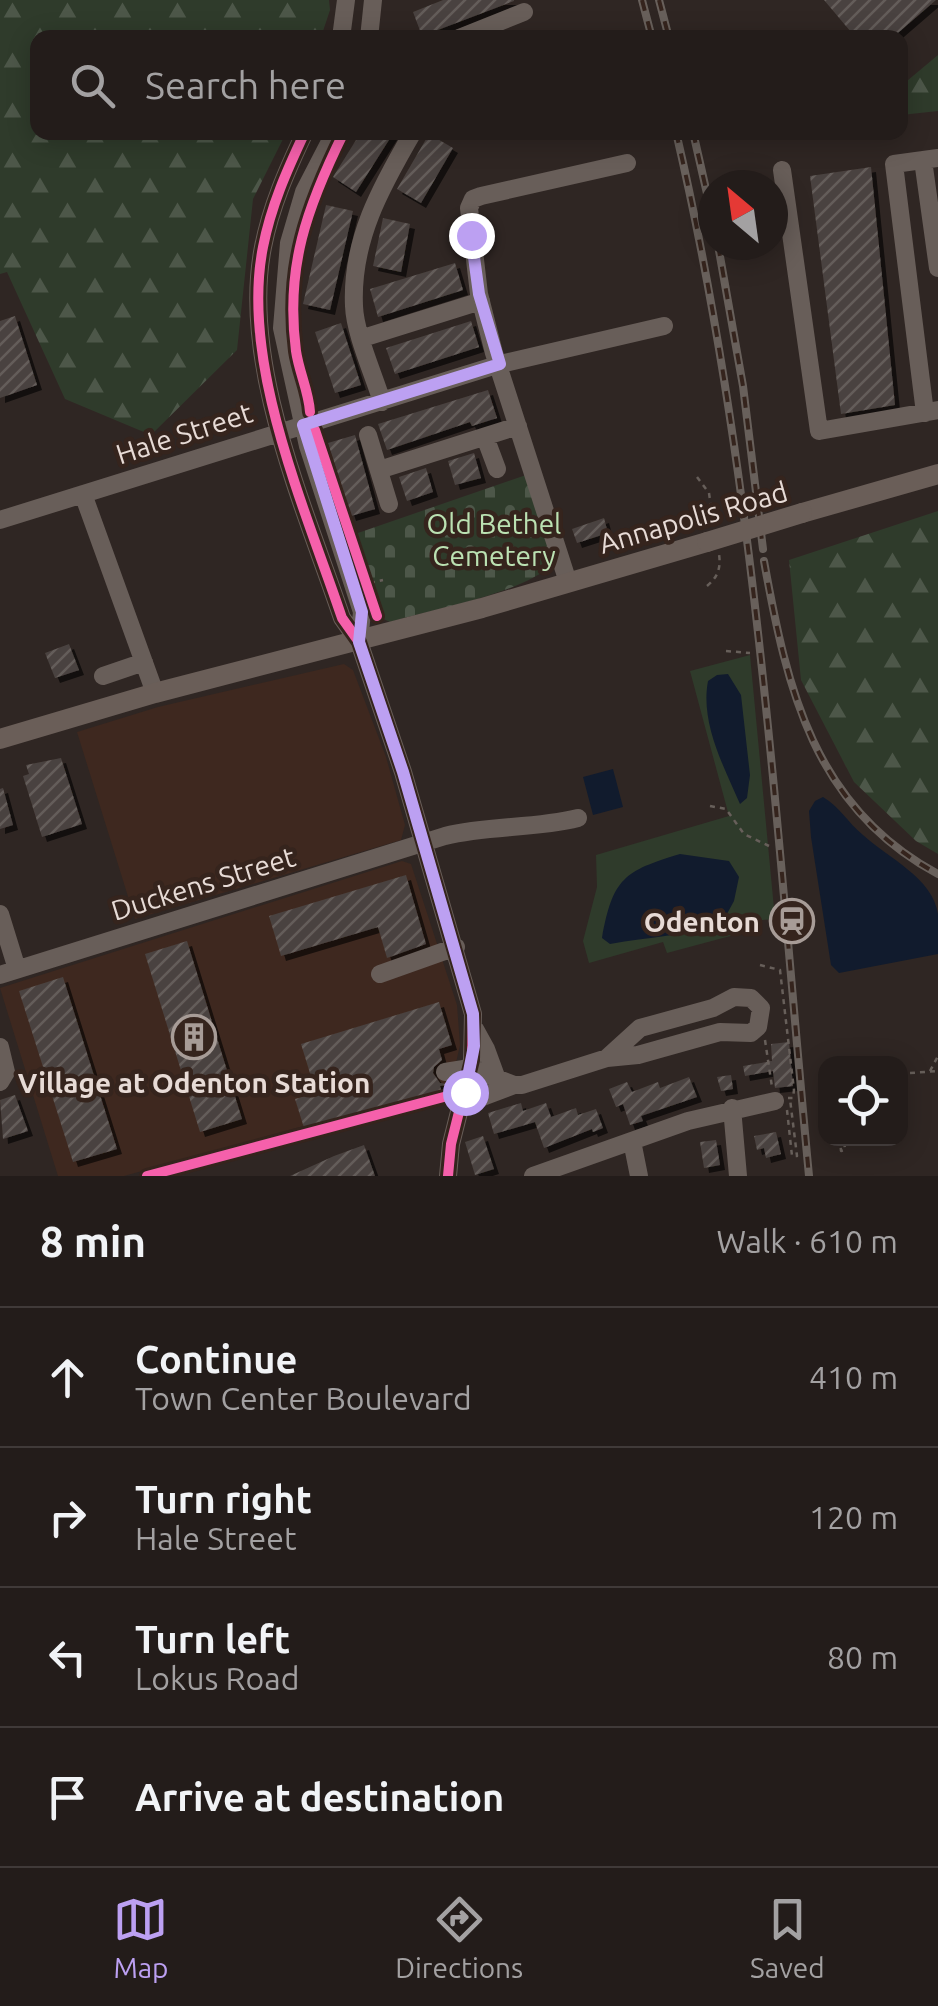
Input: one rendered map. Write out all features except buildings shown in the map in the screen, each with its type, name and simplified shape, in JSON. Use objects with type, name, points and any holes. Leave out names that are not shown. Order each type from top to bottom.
[{"type":"main road","name":"Annapolis Road","points":[[0,739],[156,693],[359,642],[938,474]]},
{"type":"street","points":[[342,30],[346,0]]},
{"type":"street","points":[[369,30],[373,0]]},
{"type":"street","points":[[479,30],[524,12]]},
{"type":"street","points":[[302,140],[274,204],[262,250],[258,332],[264,367],[280,432],[342,618],[359,642],[403,772],[457,953],[474,1029],[506,1082]]},
{"type":"street","points":[[331,140],[304,192],[289,243],[282,328],[303,425],[362,612],[359,642]]},
{"type":"street","points":[[382,402],[354,308],[356,271],[373,201],[407,140]]},
{"type":"street","points":[[788,212],[819,431],[932,412],[894,164],[931,159],[938,268]]},
{"type":"street","points":[[568,582],[481,302],[469,208],[473,199],[481,196],[627,163]]},
{"type":"street","points":[[363,338],[481,302]]},
{"type":"street","name":"Hale Street","points":[[0,520],[500,364],[664,326]]},
{"type":"street","points":[[379,470],[518,426]]},
{"type":"street","points":[[368,435],[389,504]]},
{"type":"street","points":[[485,436],[497,470]]},
{"type":"street","points":[[83,494],[156,693]]},
{"type":"street","points":[[103,676],[144,662]]},
{"type":"street","name":"Duckens Street","points":[[8,964],[474,829],[543,826],[578,818]]},
{"type":"street","points":[[0,914],[8,964]]},
{"type":"street","points":[[382,979],[457,953]]},
{"type":"street","points":[[445,1072],[470,1068],[506,1082],[534,1082],[607,1058],[638,1055],[720,1032],[751,1033],[758,1027],[762,1012],[751,998],[734,997],[713,1008],[640,1028],[607,1058]]},
{"type":"street","points":[[448,1176],[474,1029]]},
{"type":"street","points":[[0,1047],[6,1072],[0,1082]]},
{"type":"street","points":[[461,1105],[506,1082]]},
{"type":"street","points":[[540,1175],[576,1169],[632,1141],[732,1108],[782,1100]]},
{"type":"street","points":[[732,1108],[738,1176]]},
{"type":"street","points":[[632,1141],[639,1176]]},
{"type":"path","points":[[697,477],[708,493],[713,519]]},
{"type":"path","points":[[708,586],[716,580],[720,564]]},
{"type":"path","points":[[362,570],[372,600]]},
{"type":"path","points":[[366,584],[383,580]]},
{"type":"path","points":[[726,650],[750,653]]},
{"type":"path","points":[[710,806],[726,809],[744,834],[768,846]]},
{"type":"path","points":[[760,965],[780,970],[794,1090],[782,1100]]},
{"type":"path","points":[[758,1027],[765,1038],[782,1100],[796,1156],[792,1156],[786,1099],[782,1100]]},
{"type":"path","points":[[930,1072],[938,1056]]},
{"type":"path","points":[[910,1074],[938,1070]]},
{"type":"shaded area","points":[[344,664],[353,670],[386,757],[405,825],[401,840],[135,919],[77,732],[158,707]]},
{"type":"shaded area","points":[[402,861],[411,864],[457,1005],[460,1045],[451,1085],[124,1176],[58,1176],[0,988]]},
{"type":"green space","points":[[0,0],[329,0],[323,30],[30,30],[30,140],[282,140],[253,199],[237,350],[151,435],[65,399],[7,272],[0,274]]},
{"type":"green space","points":[[938,55],[938,111],[908,114],[908,80]]},
{"type":"green space","name":"Old Bethel Cemetery","points":[[526,475],[553,548],[552,565],[519,584],[476,600],[390,622],[379,617],[355,534]]},
{"type":"green space","points":[[938,511],[938,854],[916,841],[854,782],[801,680],[789,560]]},
{"type":"green space","points":[[750,655],[775,919],[750,921],[749,931],[667,953],[663,942],[589,963],[583,941],[597,887],[596,855],[729,816],[690,671]]},
{"type":"water","points":[[728,674],[741,695],[750,775],[747,798],[740,804],[715,744],[707,713],[708,681]]},
{"type":"water","points":[[613,769],[623,807],[593,815],[583,777]]},
{"type":"water","points":[[823,797],[928,890],[938,914],[938,954],[839,973],[831,965],[809,811]]},
{"type":"water","points":[[680,854],[729,861],[739,877],[734,901],[722,923],[681,934],[610,944],[602,938],[611,902],[624,880],[646,866]]},
{"type":"railway","points":[[642,0],[650,30]]},
{"type":"railway","points":[[659,0],[667,30]]},
{"type":"railway","points":[[678,140],[726,391],[745,521],[774,783],[809,1176]]},
{"type":"railway","points":[[695,140],[702,170]]},
{"type":"railway","points":[[721,260],[743,386],[763,549]]},
{"type":"railway","points":[[764,561],[783,655],[813,741],[835,780],[862,815],[896,847],[938,874]]},
{"type":"cycle path","points":[[301,140],[280,188],[263,247],[258,292],[260,338],[268,386],[295,483],[342,618],[359,642],[403,772],[473,1014],[472,1060],[451,1144],[448,1176]]},
{"type":"cycle path","points":[[310,412],[293,321],[297,265],[319,186],[340,140]]},
{"type":"cycle path","points":[[315,430],[377,616]]},
{"type":"cycle path","points":[[147,1176],[455,1094]]},
{"type":"place","name":"Odenton","points":[[792,921]]},
{"type":"place","name":"Village at Odenton Station","points":[[194,1037]]},
{"type":"route","points":[[465,1092],[474,1046],[473,1014],[403,772],[359,642],[362,612],[303,425],[500,364],[479,294],[471,235]]}]
